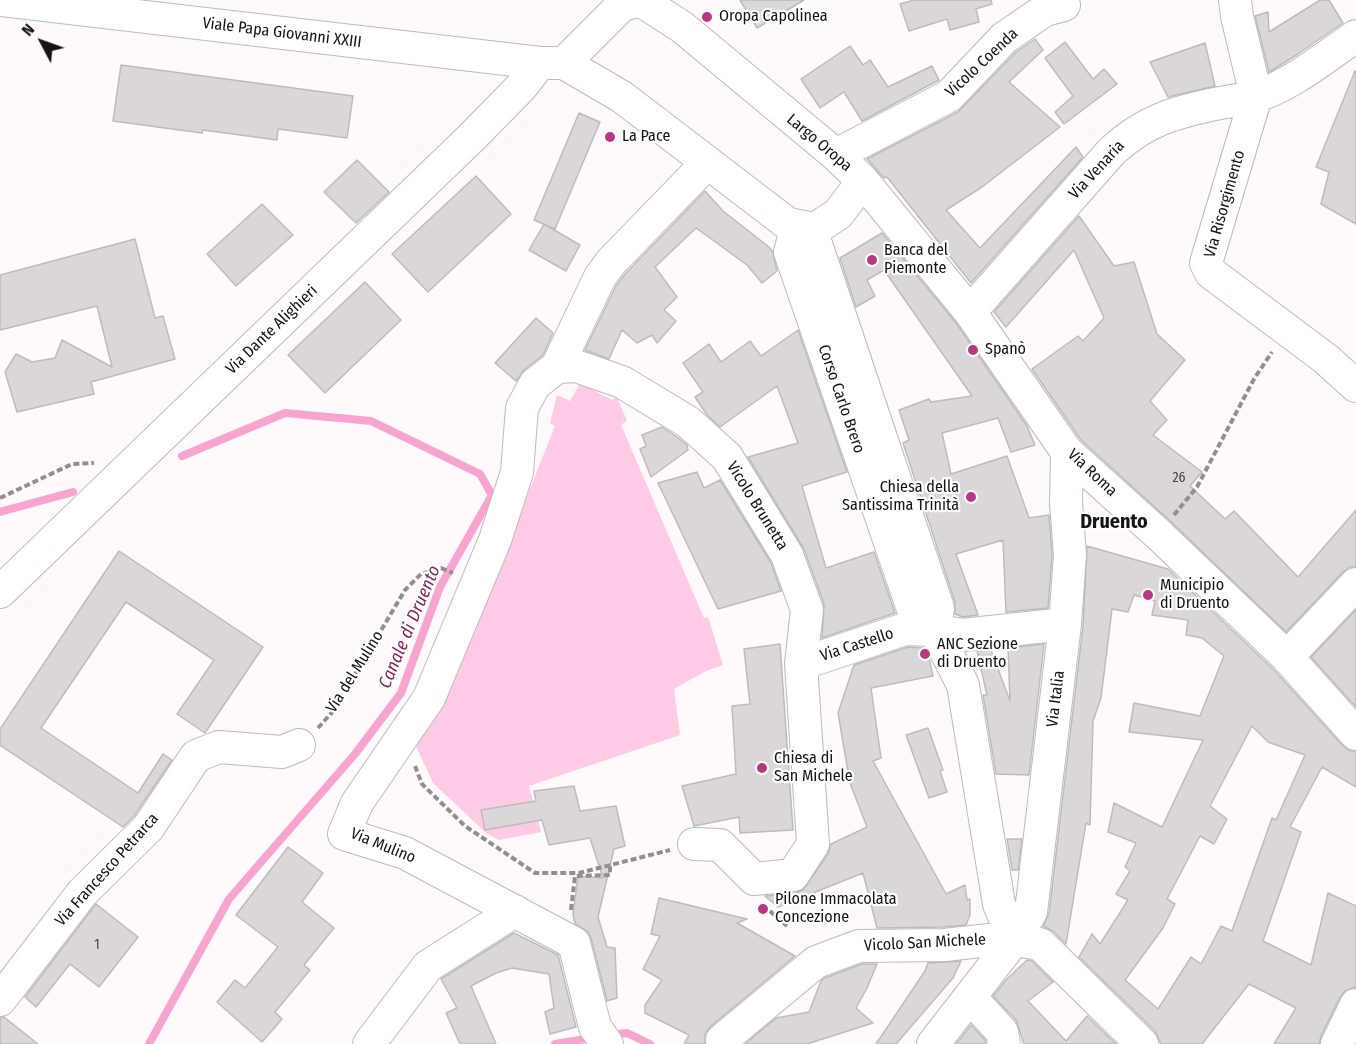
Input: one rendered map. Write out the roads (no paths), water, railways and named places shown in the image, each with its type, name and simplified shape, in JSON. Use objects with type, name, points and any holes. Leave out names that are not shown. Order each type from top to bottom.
[{"type":"street","name":"Viale Papa Giovanni XXIII","points":[[0,0],[562,67]]},
{"type":"street","name":"Largo Oropa","points":[[562,67],[622,5],[641,0],[681,27],[836,155],[863,181],[838,214],[806,228]]},
{"type":"street","points":[[1235,0],[1256,96]]},
{"type":"street","name":"Vicolo Coenda","points":[[836,155],[949,96],[1004,38],[1045,10],[1064,5]]},
{"type":"street","name":"Via Venaria","points":[[970,312],[1112,152],[1128,137],[1149,123],[1187,110],[1256,96],[1286,82],[1356,36]]},
{"type":"street","points":[[562,67],[622,97],[788,224],[806,228]]},
{"type":"street","name":"Via Dante Alighieri","points":[[0,592],[472,137],[522,86],[562,67]]},
{"type":"street","name":"Via Risorgimento","points":[[1256,96],[1206,263],[1211,273],[1326,359],[1356,386]]},
{"type":"street","points":[[557,367],[600,277],[707,163]]},
{"type":"street","name":"Via Roma","points":[[863,181],[970,312],[1067,452],[1157,533],[1287,657],[1356,734]]},
{"type":"street","name":"Corso Carlo Brero","points":[[806,228],[790,252],[891,547],[915,615],[935,630],[963,685],[999,904],[1014,940]]},
{"type":"street","name":"Vicolo Brunetta","points":[[557,367],[576,366],[622,382],[688,423],[726,457],[787,555],[807,610],[801,664]]},
{"type":"street","name":"Via Mulino","points":[[557,367],[535,384],[522,408],[517,472],[495,540],[429,698],[357,803],[344,834],[405,853],[574,943],[603,1038]]},
{"type":"street","name":"Via Italia","points":[[933,1044],[1014,940],[1031,912],[1065,624],[1070,555],[1066,503],[1067,452]]},
{"type":"street","points":[[1287,657],[1356,584]]},
{"type":"street","name":"Via Castello","points":[[694,843],[720,845],[754,879],[792,875],[813,844],[801,664],[905,629],[935,630],[962,635],[1065,624]]},
{"type":"street","name":"Via Francesco Petrarca","points":[[0,1000],[82,893],[148,828],[196,756],[219,747],[282,752],[299,745]]},
{"type":"street","points":[[369,1044],[428,966],[515,911]]},
{"type":"street","name":"Vicolo San Michele","points":[[722,1040],[816,962],[859,946],[945,945],[989,940],[1014,940],[1040,944],[1142,1044]]},
{"type":"street","points":[[970,997],[1002,1032],[1004,1044]]},
{"type":"street","points":[[1337,1044],[1356,1005]]},
{"type":"waterway","name":"Canale di Druento","points":[[149,1044],[229,899],[355,754],[401,693],[440,587],[492,495],[480,474],[371,421],[285,413],[182,456]]},
{"type":"waterway","points":[[0,512],[73,492]]},
{"type":"waterway","points":[[610,1035],[627,1033],[650,1044]]},
{"type":"waterway","points":[[555,1044],[592,1038]]},
{"type":"place","name":"Oropa Capolinea","points":[[707,17]]},
{"type":"place","name":"La Pace","points":[[610,137]]},
{"type":"place","name":"Banca del Piemonte","points":[[872,260]]},
{"type":"place","name":"Spanò","points":[[973,350]]},
{"type":"place","name":"Chiesa della Santissima Trinità","points":[[971,497]]},
{"type":"place","name":"Municipio di Druento","points":[[1148,595]]},
{"type":"place","name":"ANC Sezione di Druento","points":[[925,654]]},
{"type":"place","name":"Chiesa di San Michele","points":[[762,768]]},
{"type":"place","name":"Pilone Immacolata Concezione","points":[[763,909]]},
{"type":"district","name":"Druento","points":[[1114,522]]}]
